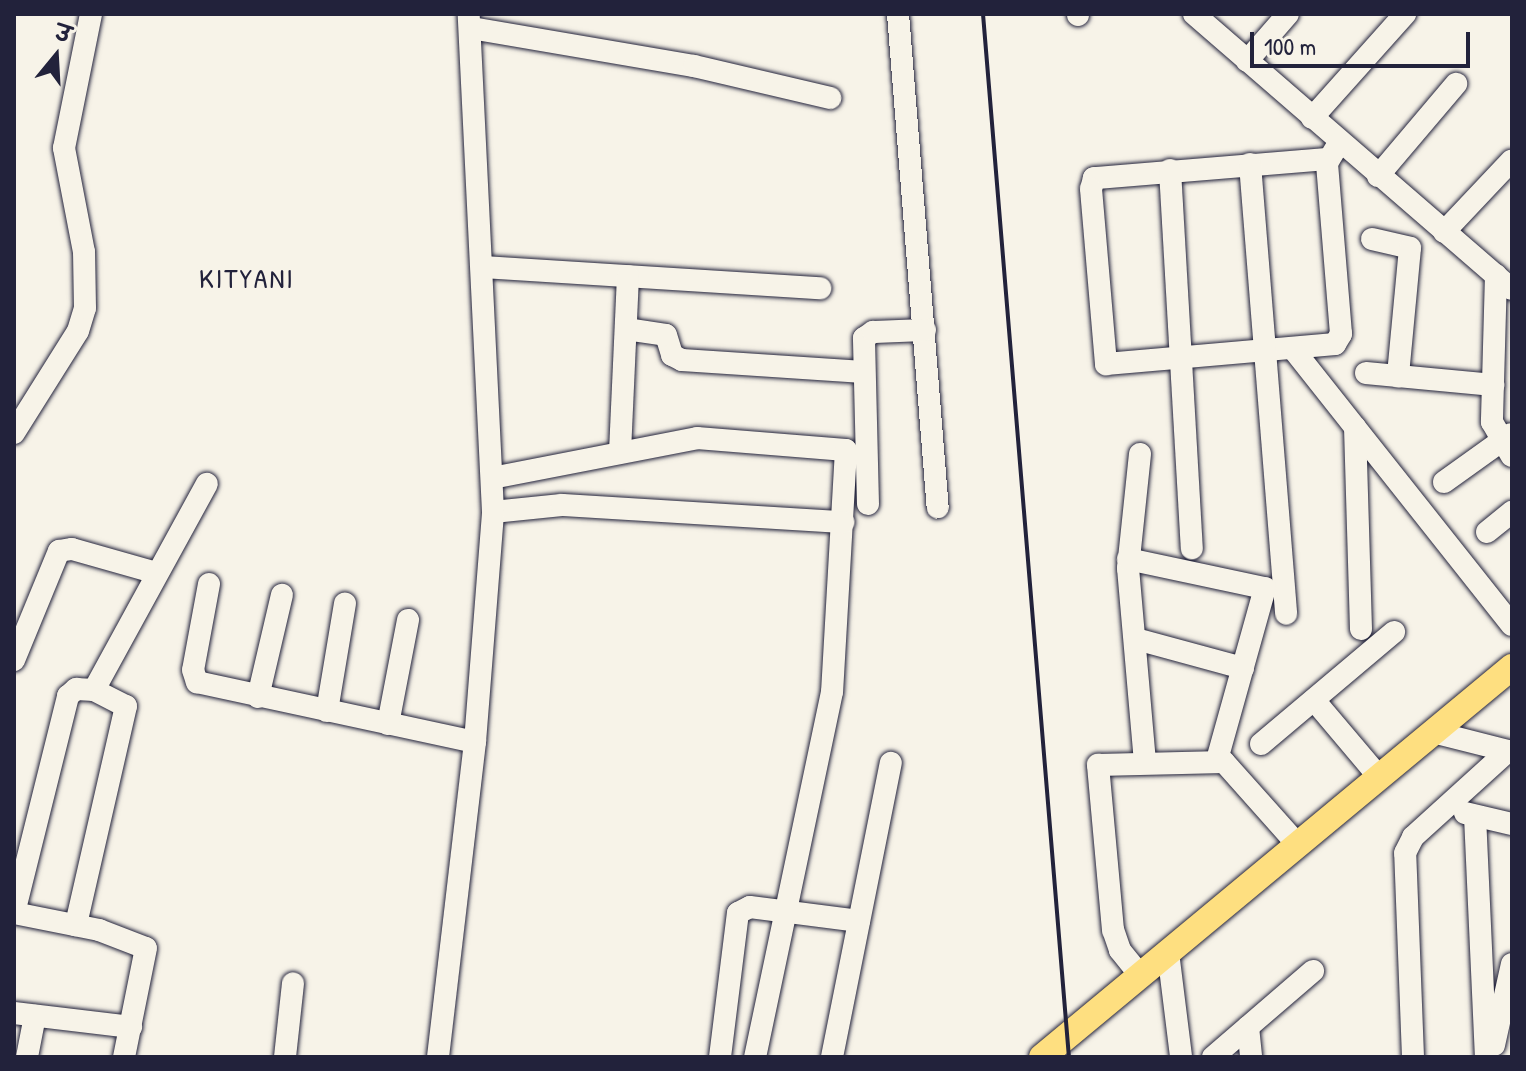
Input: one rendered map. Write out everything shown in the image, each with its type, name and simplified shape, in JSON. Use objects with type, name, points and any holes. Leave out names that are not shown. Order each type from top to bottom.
[{"type":"main road","points":[[1048,1052],[1512,667]]},
{"type":"street","points":[[14,433],[78,331],[85,308],[84,252],[64,148],[91,14]]},
{"type":"street","points":[[898,14],[938,507]]},
{"type":"street","points":[[1194,14],[1312,118],[1333,151],[1378,176],[1508,285],[1493,385],[1492,422],[1507,443],[1444,482]]},
{"type":"street","points":[[1247,61],[1288,14]]},
{"type":"street","points":[[1312,118],[1405,14]]},
{"type":"street","points":[[438,1057],[475,742],[493,512],[482,267],[478,21],[830,98]]},
{"type":"street","points":[[1378,176],[1456,84]]},
{"type":"street","points":[[1333,151],[1341,334],[1331,345],[1115,366],[1103,358],[1091,189],[1098,175],[1250,164],[1333,151]]},
{"type":"street","points":[[1444,232],[1511,161]]},
{"type":"street","points":[[1250,164],[1286,614]]},
{"type":"street","points":[[1170,170],[1178,360],[1192,548]]},
{"type":"street","points":[[1372,239],[1410,248],[1398,376]]},
{"type":"street","points":[[482,267],[820,288]]},
{"type":"street","points":[[620,452],[628,276]]},
{"type":"street","points":[[626,329],[666,335],[672,355],[682,360],[864,372]]},
{"type":"street","points":[[868,504],[862,343],[868,334],[925,330]]},
{"type":"street","points":[[1293,349],[1512,625]]},
{"type":"street","points":[[1366,373],[1493,385]]},
{"type":"street","points":[[1355,427],[1361,629]]},
{"type":"street","points":[[492,478],[697,438],[840,446],[847,454],[832,692],[755,1057]]},
{"type":"street","points":[[1140,454],[1128,559],[1145,761]]},
{"type":"street","points":[[94,690],[207,484]]},
{"type":"street","points":[[493,512],[562,505],[843,522]]},
{"type":"street","points":[[1487,532],[1512,512]]},
{"type":"street","points":[[14,660],[59,551],[72,549],[157,573]]},
{"type":"street","points":[[1128,559],[1261,584],[1265,593],[1217,760]]},
{"type":"street","points":[[209,584],[193,677],[208,686],[475,742]]},
{"type":"street","points":[[258,697],[282,595]]},
{"type":"street","points":[[327,711],[345,604]]},
{"type":"street","points":[[388,724],[408,620]]},
{"type":"street","points":[[1261,744],[1394,632]]},
{"type":"street","points":[[1136,639],[1243,668]]},
{"type":"street","points":[[76,925],[126,706],[94,690],[76,689],[68,696],[14,913],[76,925],[146,948],[124,1057]]},
{"type":"street","points":[[1314,700],[1379,777]]},
{"type":"street","points":[[1433,732],[1510,752]]},
{"type":"street","points":[[1413,1057],[1404,860],[1413,837],[1510,752]]},
{"type":"street","points":[[1140,975],[1120,950],[1113,930],[1095,774],[1103,762],[1217,760],[1231,765],[1297,844]]},
{"type":"street","points":[[832,1057],[891,763]]},
{"type":"street","points":[[1444,809],[1512,824]]},
{"type":"street","points":[[1475,816],[1488,1057]]},
{"type":"street","points":[[720,1057],[738,913],[750,907],[859,921]]},
{"type":"street","points":[[1168,952],[1181,1057]]},
{"type":"street","points":[[1488,1057],[1512,964]]},
{"type":"street","points":[[1213,1057],[1313,971]]},
{"type":"street","points":[[285,1057],[293,983]]},
{"type":"street","points":[[27,1057],[25,1014],[131,1027]]},
{"type":"street","points":[[1248,1027],[1251,1057]]},
{"type":"railway","points":[[983,14],[1069,1057]]},
{"type":"district","name":"KITYANI","points":[[247,278]]}]
